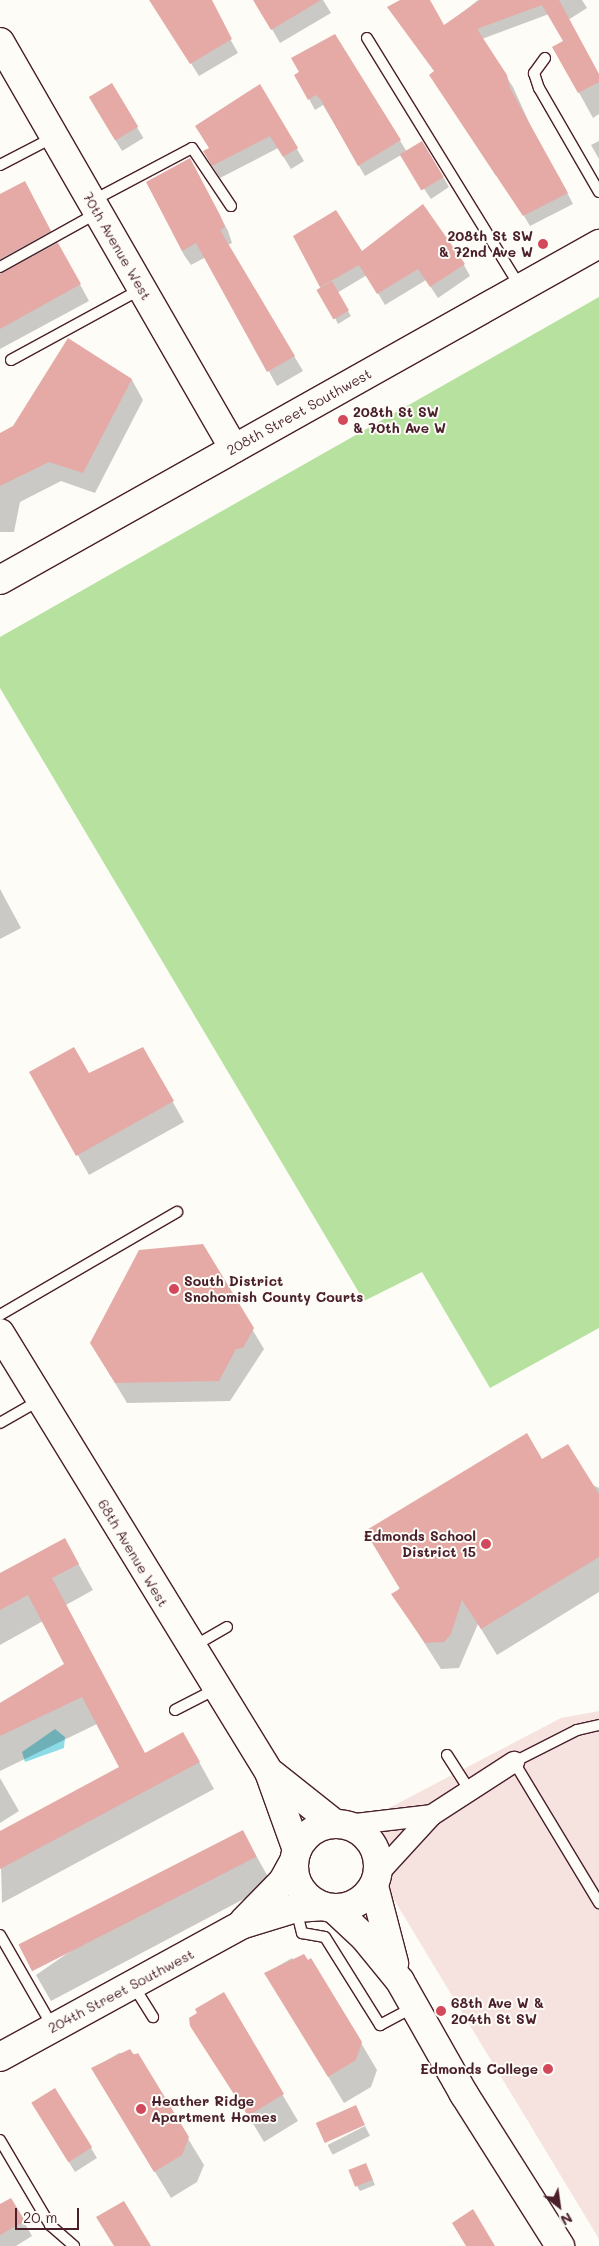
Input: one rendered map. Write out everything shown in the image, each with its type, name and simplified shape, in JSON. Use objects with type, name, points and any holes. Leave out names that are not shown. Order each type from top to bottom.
[{"type":"street","name":"70th Avenue West","points":[[0,42],[234,449]]},
{"type":"street","name":"208th Street Southwest","points":[[0,580],[599,244]]},
{"type":"street","name":"68th Avenue West","points":[[0,1333],[216,1689],[269,1772],[295,1855]]},
{"type":"street","points":[[317,1908],[357,1904],[432,1815],[514,1762]]},
{"type":"street","name":"68th Avenue West","points":[[269,1772],[341,1825]]},
{"type":"street","points":[[432,1815],[341,1825],[312,1831],[295,1855],[303,1894],[317,1908],[364,1937],[400,1981],[560,2246]]},
{"type":"street","points":[[341,1825],[368,1839],[375,1850],[376,1880],[400,1981]]},
{"type":"street","name":"204th Street Southwest","points":[[0,2057],[241,1924],[283,1881],[295,1855]]},
{"type":"street","name":"204th Street Southwest","points":[[241,1924],[317,1908]]},
{"type":"lane","points":[[367,38],[521,288]]},
{"type":"lane","points":[[544,58],[534,73],[539,88],[599,192]]},
{"type":"lane","points":[[0,165],[54,137]]},
{"type":"lane","points":[[0,267],[192,148],[202,156],[231,206]]},
{"type":"lane","points":[[11,360],[142,289]]},
{"type":"lane","points":[[0,1314],[176,1212]]},
{"type":"lane","points":[[0,1423],[40,1400]]},
{"type":"lane","points":[[191,1648],[228,1627]]},
{"type":"lane","points":[[175,1710],[216,1689]]},
{"type":"lane","points":[[599,1725],[577,1730],[514,1762],[599,1903]]},
{"type":"lane","points":[[447,1755],[470,1791]]},
{"type":"lane","points":[[317,1908],[302,1933],[325,1937],[380,2025],[415,2007]]},
{"type":"lane","points":[[0,1935],[53,2028]]},
{"type":"lane","points":[[133,1985],[153,2017]]},
{"type":"lane","points":[[0,2140],[50,2225],[74,2246]]},
{"type":"shaded area","name":"Edmonds College","points":[[599,1711],[599,2239],[393,1898],[345,1831],[561,1718]]},
{"type":"green space","points":[[599,297],[599,1328],[490,1388],[422,1272],[364,1301],[0,688],[0,637]]},
{"type":"water","points":[[55,1729],[65,1737],[64,1748],[25,1762],[22,1752]]},
{"type":"building","points":[[149,0],[212,0],[232,39],[190,64]]},
{"type":"building","points":[[253,0],[321,0],[271,30]]},
{"type":"building","points":[[400,0],[430,0],[444,25],[480,0],[559,0],[599,74],[599,82],[578,93],[552,47],[563,41],[542,5],[477,29],[507,75],[510,88],[568,193],[523,216],[429,75],[434,71],[387,7]]},
{"type":"building","points":[[335,34],[401,140],[358,166],[321,100],[316,95],[308,100],[294,75],[299,72],[291,58]]},
{"type":"building","points":[[112,83],[138,127],[115,141],[89,97]]},
{"type":"building","points":[[260,84],[298,148],[283,157],[270,136],[212,166],[203,151],[209,148],[195,126]]},
{"type":"building","points":[[422,141],[444,177],[421,190],[400,154]]},
{"type":"building","points":[[190,158],[225,227],[220,230],[295,356],[267,372],[196,243],[182,251],[146,182]]},
{"type":"building","points":[[25,181],[51,231],[0,259],[0,194]]},
{"type":"building","points":[[423,204],[465,264],[430,287],[418,269],[377,294],[359,265],[320,287],[293,236],[336,210],[362,251]]},
{"type":"building","points":[[58,243],[81,284],[0,329],[0,274]]},
{"type":"building","points":[[332,281],[349,310],[333,319],[316,290]]},
{"type":"building","points":[[68,338],[132,379],[83,473],[49,462],[0,486],[0,433],[13,426]]},
{"type":"building","points":[[74,1047],[89,1073],[143,1047],[174,1101],[76,1156],[29,1072]]},
{"type":"building","name":"South District Snohomish County Courts","points":[[203,1244],[254,1328],[243,1348],[236,1349],[219,1381],[115,1383],[90,1343],[139,1250]]},
{"type":"building","name":"Edmonds School District 15","points":[[527,1433],[542,1459],[568,1444],[599,1494],[599,1557],[481,1629],[462,1600],[451,1634],[444,1642],[425,1643],[391,1594],[400,1589],[365,1531]]},
{"type":"building","points":[[65,1538],[79,1564],[52,1578],[145,1753],[183,1732],[200,1762],[0,1869],[0,1831],[119,1767],[82,1697],[0,1736],[0,1703],[64,1664],[28,1595],[0,1610],[0,1573]]},
{"type":"building","points":[[243,1830],[257,1857],[32,1971],[18,1944]]},
{"type":"building","points":[[304,1954],[308,1960],[311,1958],[362,2042],[356,2060],[328,2077],[264,1973]]},
{"type":"building","name":"Heather Ridge Apartment Homes","points":[[224,1992],[284,2094],[248,2116],[190,2026],[189,2018],[197,2013],[195,2009]]},
{"type":"building","name":"Heather Ridge Apartment Homes","points":[[130,2049],[134,2055],[138,2053],[189,2137],[182,2155],[154,2172],[91,2068]]},
{"type":"building","points":[[55,2088],[92,2147],[68,2162],[31,2103]]},
{"type":"building","points":[[356,2105],[365,2125],[325,2143],[316,2123]]},
{"type":"building","points":[[366,2163],[373,2180],[355,2187],[348,2170]]},
{"type":"building","points":[[11,2198],[25,2221],[0,2235],[0,2204]]},
{"type":"building","points":[[124,2201],[151,2246],[114,2246],[96,2217]]},
{"type":"building","points":[[473,2209],[495,2246],[466,2246],[452,2223]]},
{"type":"place","name":"208th St SW & 72nd Ave W","points":[[543,244]]},
{"type":"place","name":"208th St SW & 70th Ave W","points":[[343,420]]},
{"type":"place","name":"South District Snohomish County Courts","points":[[174,1289]]},
{"type":"place","name":"Edmonds School District 15","points":[[486,1544]]},
{"type":"place","name":"68th Ave W & 204th St SW","points":[[441,2011]]},
{"type":"place","name":"Edmonds College","points":[[548,2069]]},
{"type":"place","name":"Heather Ridge Apartment Homes","points":[[141,2109]]}]
